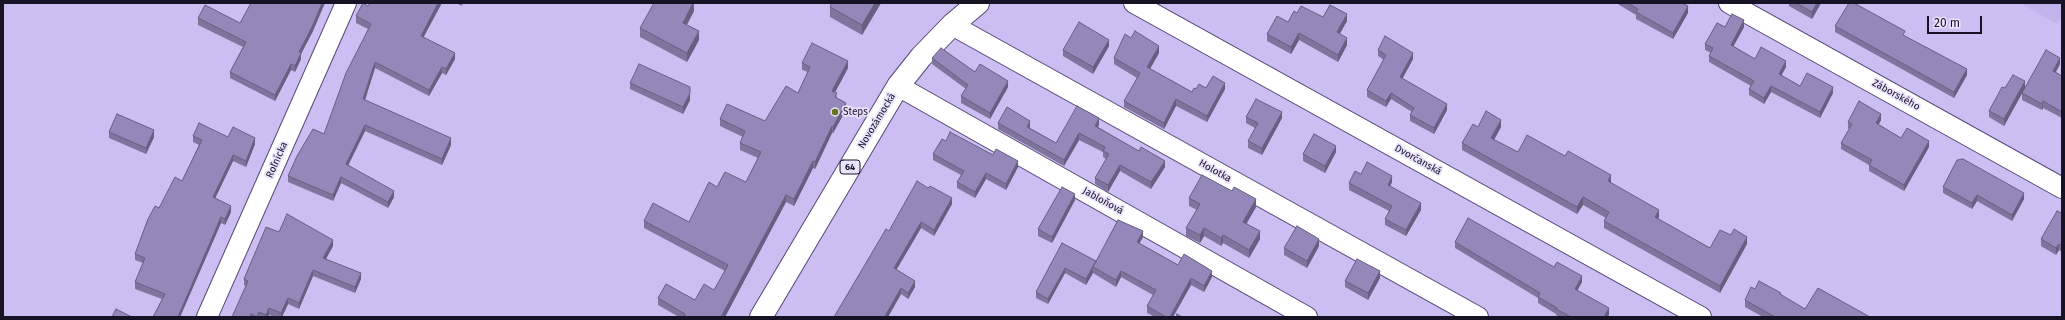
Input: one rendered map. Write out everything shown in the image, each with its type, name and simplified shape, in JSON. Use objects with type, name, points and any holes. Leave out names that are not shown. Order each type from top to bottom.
[{"type":"main road","name":"Novozámocká","points":[[761,317],[898,86],[921,57],[952,25],[978,3]]},
{"type":"street","name":"Roľnícka","points":[[207,317],[346,3]]},
{"type":"street","name":"Dvorčanská","points":[[1134,3],[1702,317]]},
{"type":"street","name":"Záborského","points":[[1729,3],[2062,188]]},
{"type":"street","name":"Holotka","points":[[952,25],[1478,317]]},
{"type":"street","name":"Jabloňová","points":[[898,86],[1307,317]]},
{"type":"shaded area","points":[[2020,3],[2062,3],[2062,17],[2057,24]]},
{"type":"building","points":[[251,3],[322,3],[313,25],[299,52],[301,53],[295,66],[291,64],[275,95],[230,72],[246,42],[198,18],[205,5],[240,23]]},
{"type":"building","points":[[363,3],[368,6],[370,3],[438,3],[421,36],[455,53],[446,69],[442,67],[429,90],[375,62],[363,99],[451,138],[442,159],[365,125],[346,164],[394,191],[388,202],[341,177],[333,195],[288,176],[297,156],[313,129],[324,134],[346,73],[371,24],[356,16]]},
{"type":"building","points":[[654,3],[693,3],[683,23],[699,31],[687,53],[640,28]]},
{"type":"building","points":[[832,3],[875,3],[862,25],[830,7]]},
{"type":"building","points":[[1627,3],[1682,3],[1688,6],[1673,33],[1636,12],[1638,9]]},
{"type":"building","points":[[1796,3],[1817,3],[1812,12]]},
{"type":"building","points":[[1849,3],[1854,3],[1905,31],[1903,35],[1967,69],[1954,92],[1835,26]]},
{"type":"building","points":[[1330,5],[1347,14],[1337,32],[1347,38],[1338,55],[1299,33],[1291,47],[1267,34],[1277,16],[1288,22],[1294,11],[1297,13],[1301,6],[1323,17]]},
{"type":"building","points":[[1732,14],[1744,20],[1731,45],[1755,59],[1761,47],[1786,61],[1779,74],[1800,86],[1807,73],[1833,87],[1820,112],[1771,86],[1764,98],[1749,89],[1754,81],[1709,56],[1713,48],[1705,44],[1717,23],[1725,27]]},
{"type":"building","points":[[1079,22],[1109,40],[1093,67],[1063,50]]},
{"type":"building","points":[[1135,31],[1159,46],[1147,67],[1192,92],[1199,84],[1206,88],[1213,76],[1225,83],[1207,116],[1176,99],[1164,123],[1124,101],[1140,73],[1114,58],[1125,34],[1131,38]]},
{"type":"building","points":[[1385,36],[1413,53],[1400,77],[1447,104],[1434,128],[1410,115],[1414,108],[1391,93],[1386,101],[1367,90],[1386,55],[1378,50]]},
{"type":"building","points":[[812,43],[848,61],[832,91],[837,93],[835,97],[846,103],[833,127],[832,126],[815,162],[813,161],[794,199],[786,195],[721,317],[684,317],[685,314],[658,298],[666,284],[695,300],[704,284],[714,290],[728,265],[644,221],[653,203],[689,222],[709,182],[717,187],[725,172],[746,182],[761,152],[740,143],[745,131],[720,119],[727,104],[765,121],[786,86],[798,93],[810,67],[802,63]]},
{"type":"building","points":[[941,48],[975,72],[980,64],[1008,81],[990,113],[961,96],[968,85],[932,58]]},
{"type":"building","points":[[2046,50],[2060,58],[2053,71],[2062,76],[2062,112],[2043,101],[2042,104],[2022,93]]},
{"type":"building","points":[[639,64],[690,87],[690,93],[683,107],[630,83]]},
{"type":"building","points":[[2013,75],[2025,81],[2004,119],[1989,111],[2002,87],[2005,88]]},
{"type":"building","points":[[1256,99],[1282,112],[1262,148],[1248,141],[1258,123],[1246,117]]},
{"type":"building","points":[[1859,101],[1881,114],[1876,123],[1901,138],[1907,128],[1929,141],[1904,185],[1869,165],[1872,160],[1841,143],[1852,124],[1848,122]]},
{"type":"building","points":[[1077,106],[1099,118],[1095,126],[1139,151],[1141,147],[1165,161],[1151,182],[1120,165],[1108,185],[1095,178],[1109,154],[1103,151],[1105,147],[1079,133],[1064,160],[998,123],[1007,107],[1030,121],[1027,127],[1056,143]]},
{"type":"building","points":[[1486,111],[1501,120],[1491,138],[1518,152],[1527,135],[1565,156],[1568,151],[1611,175],[1608,181],[1659,210],[1655,217],[1710,248],[1720,230],[1731,235],[1734,229],[1747,237],[1720,286],[1604,221],[1609,212],[1583,197],[1577,207],[1462,143],[1473,124],[1478,127]]},
{"type":"building","points":[[117,114],[154,130],[146,148],[109,132]]},
{"type":"building","points":[[199,123],[228,137],[233,127],[255,138],[246,161],[233,155],[213,197],[231,206],[225,219],[221,217],[178,317],[153,317],[165,294],[135,282],[145,258],[135,254],[148,219],[155,206],[159,208],[175,177],[182,181],[202,140],[193,136]]},
{"type":"building","points":[[950,132],[993,155],[996,149],[1018,161],[1006,184],[986,173],[975,192],[957,182],[964,171],[933,154],[942,139],[946,141]]},
{"type":"building","points":[[1314,134],[1336,146],[1325,166],[1303,154]]},
{"type":"building","points":[[1963,159],[2024,193],[2012,215],[1977,195],[1972,203],[1943,187],[1957,160]]},
{"type":"building","points":[[1367,162],[1392,176],[1388,185],[1421,203],[1406,230],[1385,219],[1392,206],[1349,183],[1355,171],[1361,174]]},
{"type":"building","points":[[1202,175],[1232,191],[1234,187],[1256,199],[1243,222],[1260,231],[1249,250],[1223,235],[1221,238],[1204,228],[1200,235],[1186,228],[1200,204],[1189,198]]},
{"type":"building","points":[[917,181],[928,188],[930,186],[952,198],[934,230],[921,222],[894,268],[915,281],[908,293],[901,288],[885,316],[887,317],[834,317],[886,229],[889,231]]},
{"type":"building","points":[[1062,187],[1075,194],[1052,237],[1038,229]]},
{"type":"building","points":[[2057,211],[2062,213],[2062,245],[2059,244],[2056,248],[2041,239]]},
{"type":"building","points":[[287,214],[333,240],[323,258],[361,273],[355,287],[313,270],[299,303],[288,298],[281,313],[269,308],[266,315],[259,312],[257,317],[251,314],[250,317],[232,317],[248,281],[244,279],[266,227],[279,232]]},
{"type":"building","points":[[1468,218],[1554,267],[1557,262],[1582,276],[1575,289],[1609,308],[1604,317],[1571,317],[1538,297],[1540,293],[1455,242]]},
{"type":"building","points":[[1118,220],[1143,231],[1137,242],[1178,265],[1184,254],[1212,271],[1204,286],[1191,278],[1170,317],[1166,317],[1147,306],[1156,290],[1121,271],[1116,280],[1093,267]]},
{"type":"building","points":[[1297,226],[1319,239],[1307,261],[1284,248]]},
{"type":"building","points":[[1062,243],[1096,261],[1086,279],[1065,268],[1048,299],[1036,292]]},
{"type":"building","points":[[1357,259],[1380,271],[1368,293],[1345,281]]},
{"type":"building","points":[[1759,281],[1805,309],[1818,288],[1870,317],[1775,317],[1745,300],[1751,287],[1755,289]]},
{"type":"building","points":[[116,309],[132,317],[112,317]]},
{"type":"place","name":"Steps","points":[[835,112]]}]
